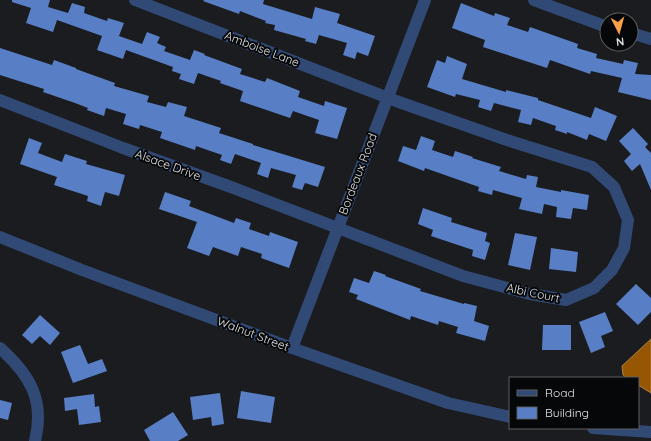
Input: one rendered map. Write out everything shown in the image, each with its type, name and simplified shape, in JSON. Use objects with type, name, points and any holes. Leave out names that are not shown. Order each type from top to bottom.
[{"type":"street","name":"Amboise Lane","points":[[135,0],[388,98]]},
{"type":"street","name":"Bordeaux Road","points":[[292,348],[425,0]]},
{"type":"street","points":[[534,0],[599,24]]},
{"type":"street","points":[[639,35],[651,39]]},
{"type":"street","name":"Albi Court","points":[[337,229],[463,276],[530,294],[566,300],[594,288],[612,270],[624,248],[628,220],[614,187],[592,167],[510,141],[388,98]]},
{"type":"street","name":"Alsace Drive","points":[[0,100],[337,229]]},
{"type":"street","name":"Walnut Street","points":[[0,237],[82,270],[292,348],[448,403],[509,417]]},
{"type":"street","points":[[0,348],[16,362],[32,386],[38,406],[35,441]]},
{"type":"street","points":[[608,429],[651,432]]},
{"type":"shaded area","points":[[651,339],[651,393],[639,386],[639,377],[626,377],[623,375],[622,366]]},
{"type":"building","points":[[12,0],[50,0],[48,7],[68,13],[72,3],[85,7],[84,13],[107,21],[108,18],[124,23],[119,36],[142,44],[147,32],[160,37],[157,43],[166,47],[164,51],[190,60],[194,50],[242,69],[240,74],[265,82],[267,78],[300,91],[298,97],[324,106],[325,101],[347,108],[337,139],[315,133],[319,120],[293,111],[290,118],[240,101],[243,91],[220,83],[221,81],[198,73],[194,84],[179,79],[181,74],[172,71],[173,67],[126,50],[123,59],[97,50],[102,36],[57,20],[53,32],[26,23],[31,8],[12,2]]},
{"type":"building","points":[[264,0],[263,4],[312,19],[315,7],[340,14],[337,23],[375,36],[368,56],[357,52],[355,59],[343,55],[347,43],[319,35],[316,44],[305,41],[306,39],[274,30],[275,25],[265,23],[266,21],[240,11],[239,14],[203,1]]},
{"type":"building","points":[[461,3],[494,16],[495,13],[510,18],[507,25],[528,32],[530,27],[578,44],[577,48],[597,54],[596,58],[623,64],[624,60],[638,63],[635,74],[651,75],[651,100],[618,92],[622,78],[591,71],[590,74],[550,60],[547,68],[483,47],[485,40],[452,28]]},
{"type":"building","points":[[0,48],[52,65],[54,60],[76,68],[115,83],[114,86],[149,96],[147,102],[166,107],[168,102],[187,107],[184,116],[221,128],[219,133],[325,167],[318,187],[305,183],[302,190],[292,187],[296,175],[271,168],[268,178],[257,174],[261,163],[235,154],[231,164],[220,160],[222,155],[196,146],[195,150],[160,138],[162,132],[140,125],[139,129],[123,124],[126,114],[106,108],[104,116],[87,110],[88,108],[43,92],[44,89],[0,75]]},
{"type":"building","points":[[447,56],[467,64],[462,79],[506,92],[506,90],[538,98],[538,100],[591,118],[595,107],[617,116],[606,141],[589,134],[587,140],[567,132],[567,134],[555,130],[556,126],[533,118],[531,125],[518,122],[521,110],[494,103],[491,111],[478,107],[480,100],[456,94],[455,97],[427,87],[437,60],[445,63]]},
{"type":"building","points":[[633,128],[648,144],[645,147],[651,153],[651,190],[640,164],[632,171],[624,161],[631,154],[619,141]]},
{"type":"building","points":[[421,136],[435,141],[432,150],[453,157],[455,151],[501,167],[499,171],[526,179],[527,175],[538,177],[536,187],[561,192],[561,190],[589,195],[587,210],[573,208],[571,219],[556,217],[557,207],[544,204],[542,214],[519,209],[522,198],[493,190],[492,195],[478,191],[479,187],[425,168],[424,171],[398,161],[403,146],[416,150]]},
{"type":"building","points":[[29,138],[42,143],[38,153],[62,162],[65,154],[87,161],[86,164],[125,175],[119,196],[105,192],[101,206],[87,201],[88,196],[54,185],[57,177],[20,164]]},
{"type":"building","points":[[165,192],[191,201],[189,206],[234,223],[236,218],[251,223],[249,229],[269,236],[270,232],[298,242],[289,268],[261,258],[262,254],[241,247],[238,256],[213,247],[209,256],[187,248],[197,222],[159,209]]},
{"type":"building","points":[[423,208],[452,218],[451,222],[487,233],[485,241],[490,243],[485,260],[472,256],[473,250],[431,236],[433,230],[418,224]]},
{"type":"building","points":[[515,233],[537,237],[530,270],[508,265]]},
{"type":"building","points":[[551,248],[578,252],[576,272],[549,269]]},
{"type":"building","points":[[374,271],[421,289],[420,291],[464,304],[477,306],[474,321],[489,326],[485,341],[456,333],[458,327],[439,321],[438,325],[411,316],[410,320],[356,299],[358,295],[349,292],[354,278],[369,283]]},
{"type":"building","points":[[636,284],[651,298],[651,312],[638,325],[616,304]]},
{"type":"building","points":[[605,312],[613,331],[601,336],[605,347],[591,353],[579,322]]},
{"type":"building","points":[[40,315],[60,333],[50,345],[40,336],[32,344],[22,335]]},
{"type":"building","points":[[543,325],[571,325],[571,350],[542,350]]},
{"type":"building","points":[[80,345],[88,364],[102,359],[107,371],[73,383],[61,352]]},
{"type":"building","points":[[241,391],[275,397],[271,423],[237,418]]},
{"type":"building","points":[[220,393],[224,424],[212,426],[211,417],[193,420],[190,397]]},
{"type":"building","points":[[94,394],[95,407],[99,406],[101,422],[79,425],[77,409],[65,411],[64,398]]},
{"type":"building","points":[[0,400],[12,403],[8,420],[0,418]]},
{"type":"building","points":[[173,412],[188,435],[178,441],[150,441],[144,430]]}]
